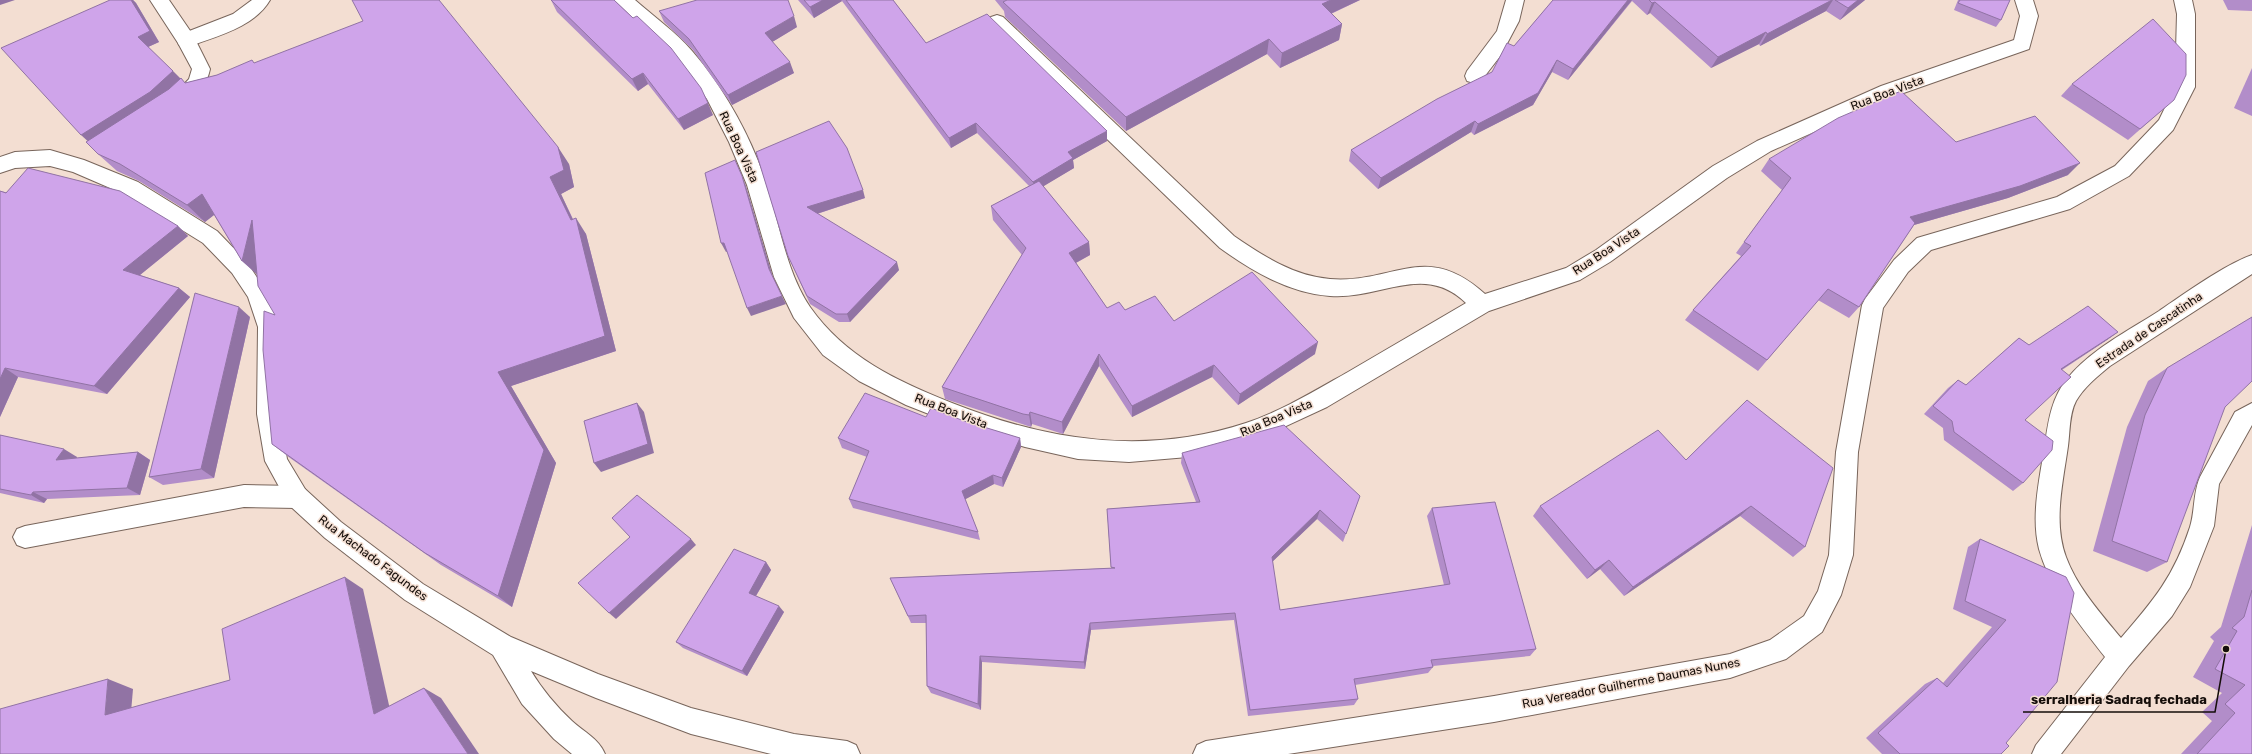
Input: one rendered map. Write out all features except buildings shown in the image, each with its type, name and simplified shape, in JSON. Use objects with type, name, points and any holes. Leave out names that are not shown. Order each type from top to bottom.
[{"type":"street","points":[[159,0],[186,40],[201,69],[198,82],[166,109]]},
{"type":"street","points":[[186,40],[243,16],[259,5],[261,0]]},
{"type":"street","name":"Rua Boa Vista","points":[[623,0],[684,54],[714,95],[739,142],[757,185],[784,277],[802,312],[830,348],[867,374],[914,398],[967,419],[1025,437],[1078,449],[1130,452],[1188,447],[1250,432],[1319,400],[1482,304],[1573,274],[1603,256],[1720,172],[1764,146],[1888,91],[2022,44],[2029,16],[2024,0]]},
{"type":"street","points":[[1474,76],[1498,48],[1514,15],[1515,0]]},
{"type":"street","name":"Rua Vereador Guilherme Daumas Nunes","points":[[1206,754],[1494,709],[1730,666],[1777,650],[1812,624],[1829,595],[1841,555],[1847,452],[1873,304],[1888,281],[1924,244],[2063,203],[2122,171],[2166,125],[2185,87],[2186,14],[2183,0]]},
{"type":"street","points":[[997,22],[1227,242],[1252,260],[1282,275],[1307,284],[1333,287],[1346,288],[1374,284],[1404,276],[1431,274],[1459,284],[1482,304]]},
{"type":"street","points":[[77,165],[96,153]]},
{"type":"street","name":"Rua Machado Fagundes","points":[[0,165],[15,160],[50,158],[77,165],[131,188],[210,237],[238,267],[256,294],[269,327],[268,414],[276,461],[297,497],[333,530],[414,592],[502,646]]},
{"type":"street","name":"Estrada de Cascatinha","points":[[2120,657],[2086,612],[2060,572],[2051,549],[2049,495],[2060,423],[2068,396],[2086,374],[2103,358],[2197,297],[2252,264]]},
{"type":"street","points":[[2045,754],[2120,657],[2164,608],[2181,579],[2202,526],[2208,484],[2223,453],[2239,426],[2252,412]]},
{"type":"street","points":[[25,537],[244,496],[297,497]]},
{"type":"street","points":[[502,646],[531,695],[563,730],[592,754]]},
{"type":"street","points":[[502,646],[596,686],[691,721],[794,747],[847,754]]},
{"type":"place","name":"serralheria Sadraq fechada","points":[[2226,649]]}]
